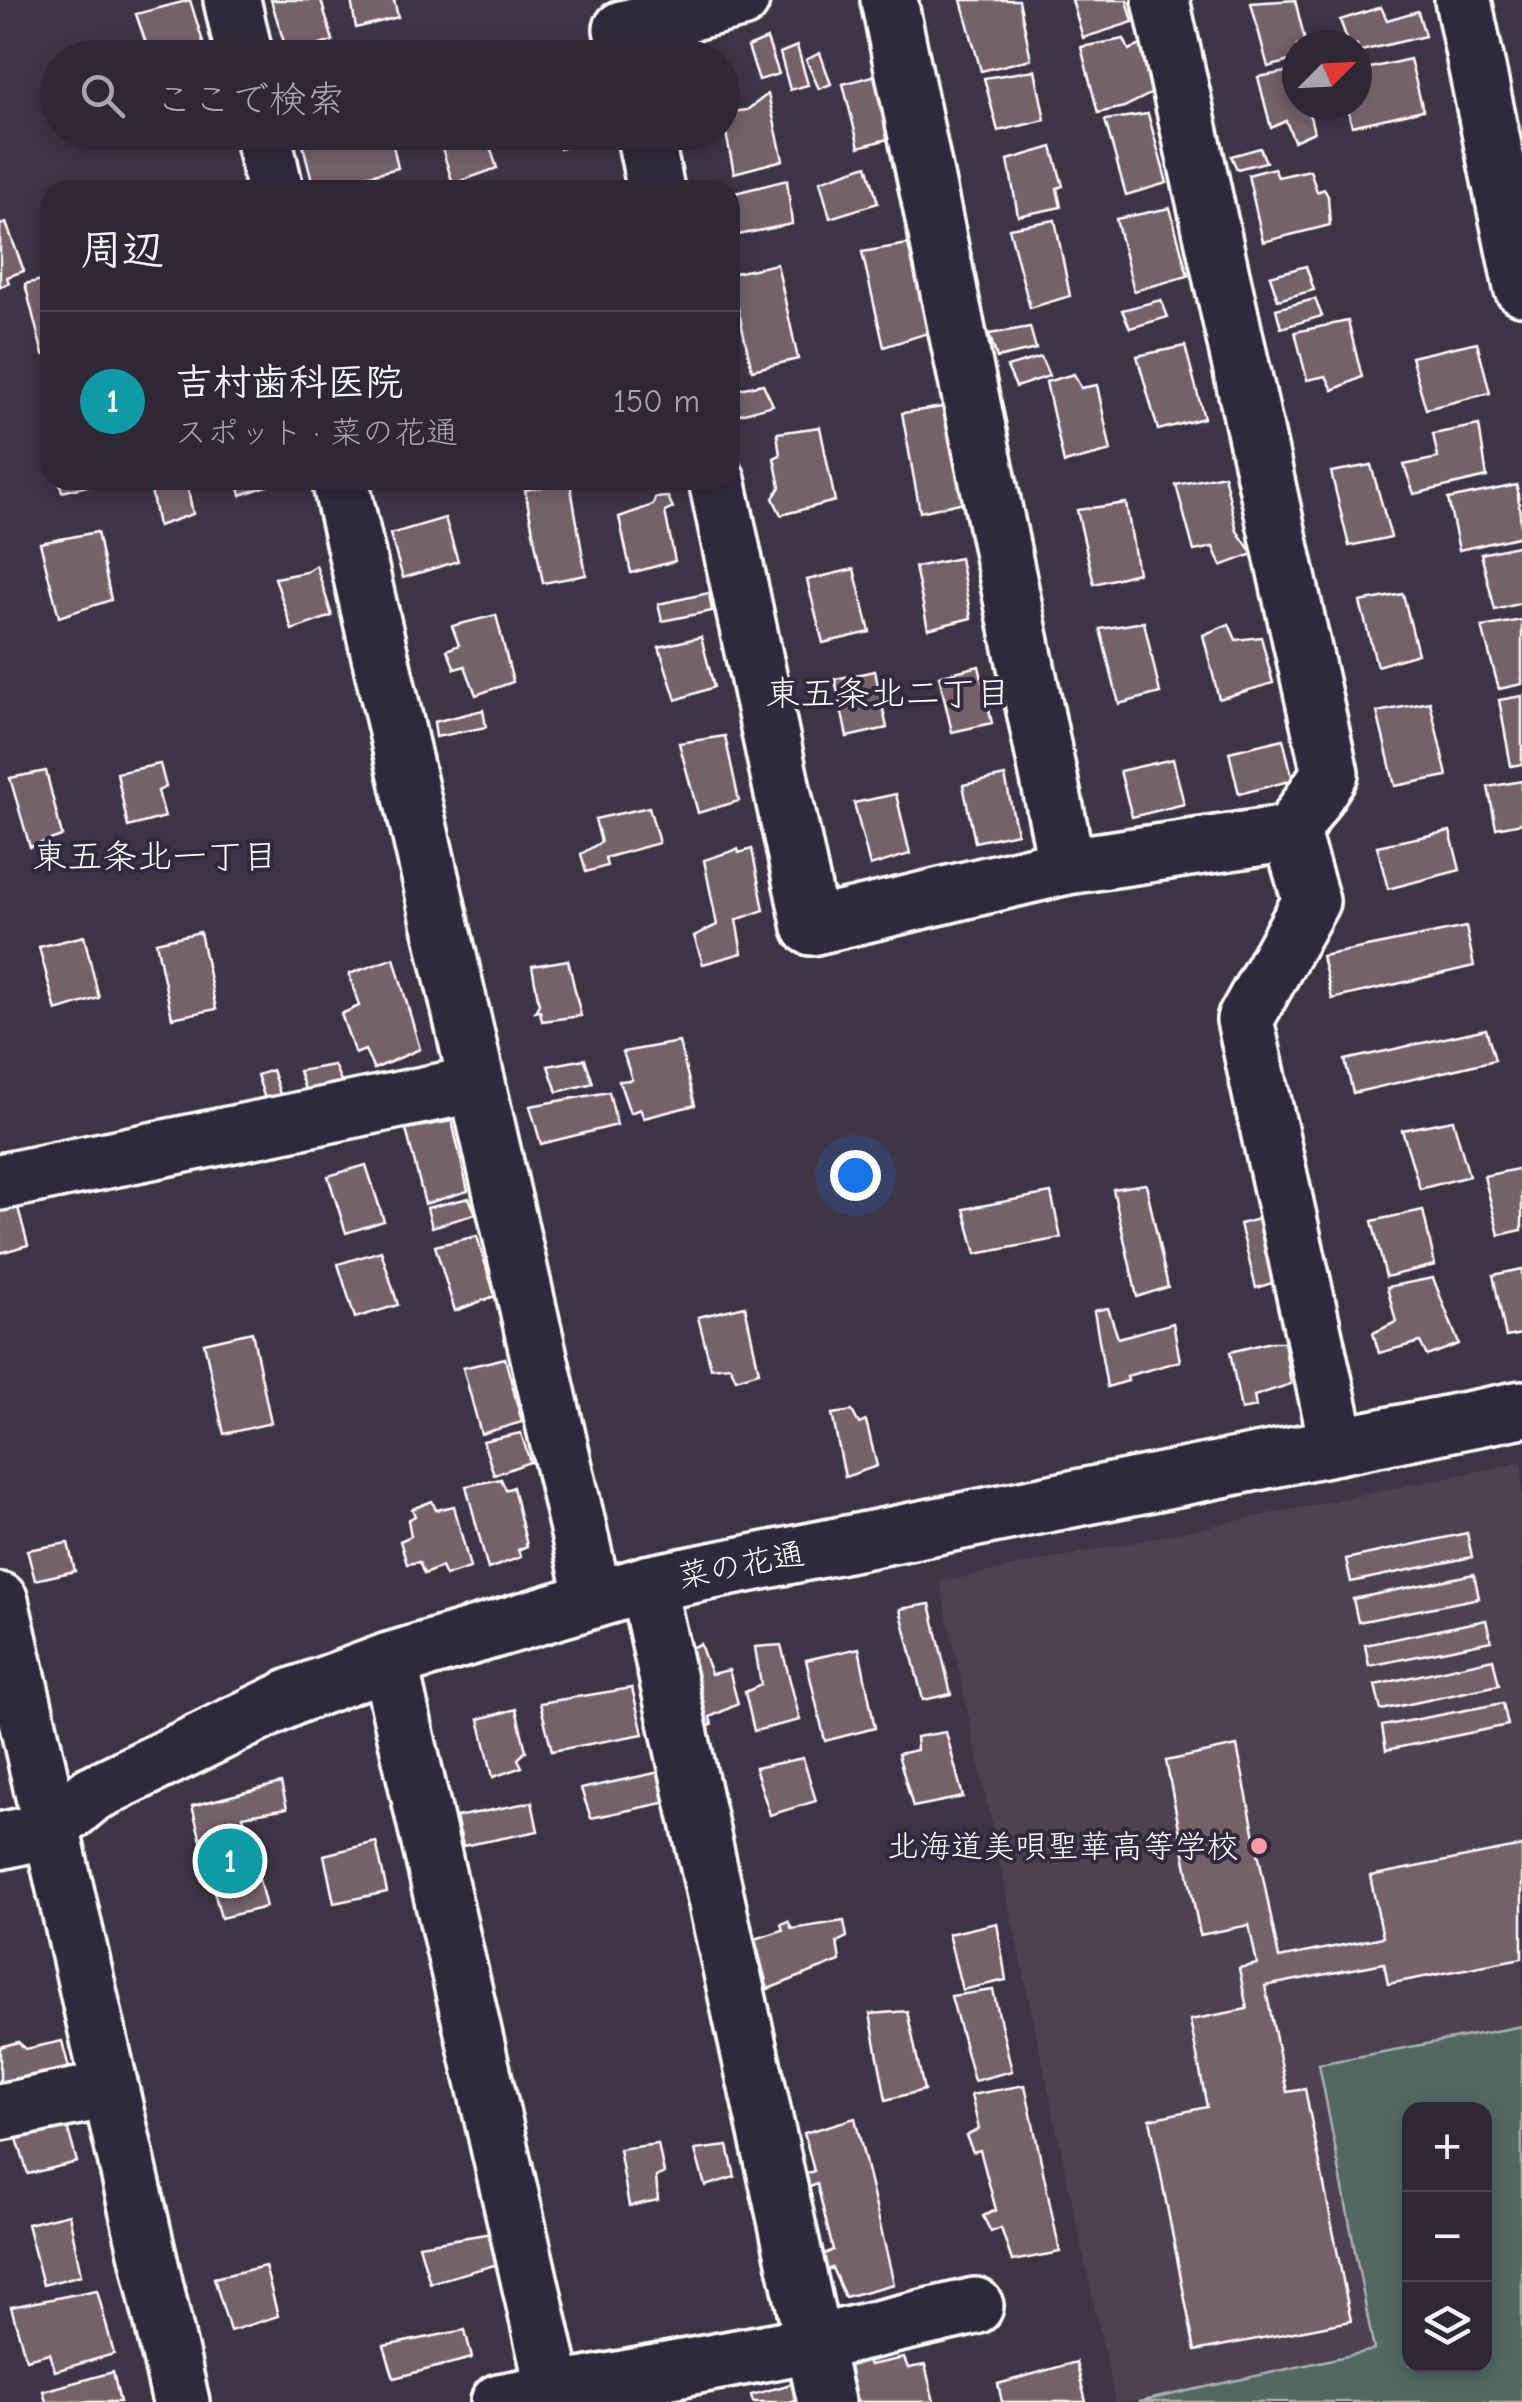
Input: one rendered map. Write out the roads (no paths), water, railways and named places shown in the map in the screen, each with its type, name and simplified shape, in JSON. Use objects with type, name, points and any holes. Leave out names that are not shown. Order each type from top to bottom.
[{"type":"street","points":[[232,0],[241,40]]},
{"type":"street","points":[[624,40],[622,29],[742,0]]},
{"type":"street","points":[[889,0],[1067,866]]},
{"type":"street","points":[[719,490],[811,927],[1067,866],[1291,833],[1330,773],[1161,0]]},
{"type":"street","points":[[1464,0],[1522,287]]},
{"type":"street","points":[[266,150],[273,180]]},
{"type":"street","points":[[648,150],[654,180]]},
{"type":"street","points":[[342,490],[594,1599]]},
{"type":"street","points":[[1291,833],[1311,901],[1245,1020],[1338,1446]]},
{"type":"street","points":[[0,1182],[477,1084]]},
{"type":"street","name":"菜の花通","points":[[24,1836],[168,1754],[294,1696],[389,1660],[594,1599],[647,1584],[1522,1408]]},
{"type":"street","points":[[647,1584],[826,2402]]},
{"type":"street","points":[[0,1601],[24,1836],[108,2090],[180,2402]]},
{"type":"street","points":[[389,1660],[556,2396]]},
{"type":"street","points":[[0,2112],[108,2090]]},
{"type":"street","points":[[499,2402],[556,2396],[975,2306]]},
{"type":"place","name":"北海道美唄聖華高等学校","points":[[1259,1846]]},
{"type":"place","name":"吉村歯科医院","points":[[230,1861]]},
{"type":"district","name":"東五条北二丁目","points":[[888,693]]},
{"type":"district","name":"東五条北一丁目","points":[[155,856]]}]
